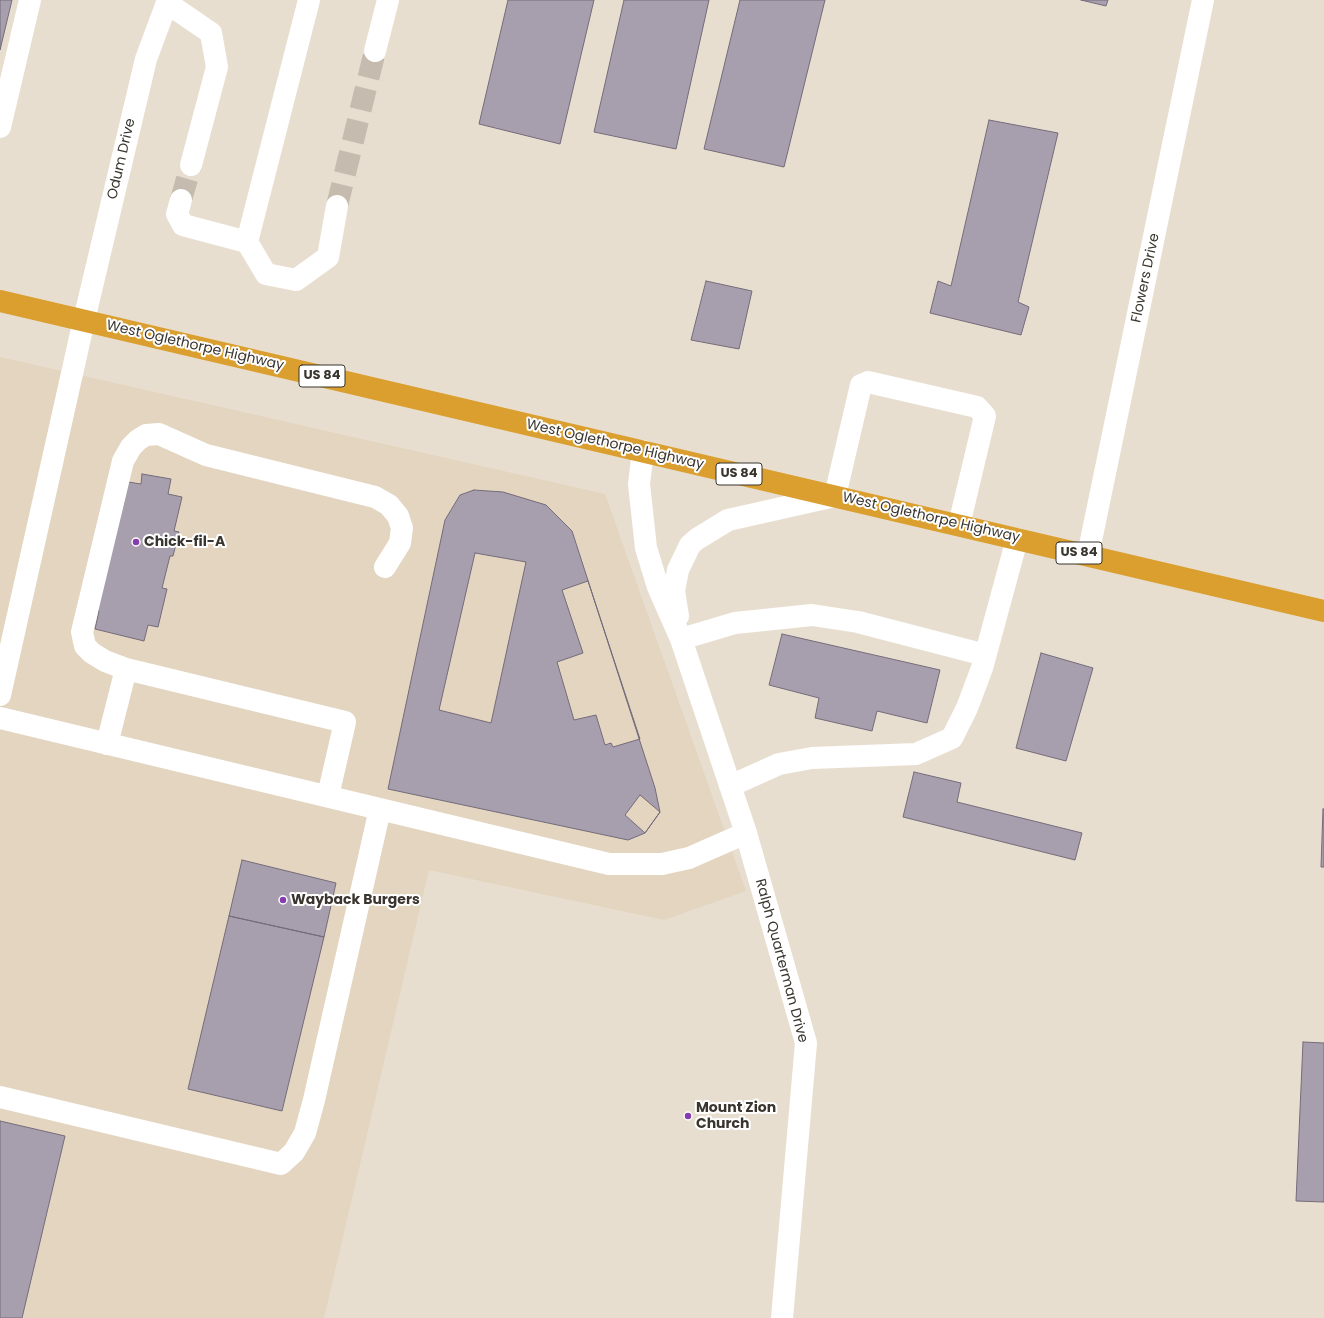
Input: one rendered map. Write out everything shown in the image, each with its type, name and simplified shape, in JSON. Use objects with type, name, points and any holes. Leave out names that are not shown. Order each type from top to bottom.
[{"type":"highway","name":"West Oglethorpe Highway","points":[[0,300],[1324,611]]},
{"type":"street","points":[[0,127],[30,0]]},
{"type":"street","points":[[309,0],[248,242],[266,274],[296,280],[328,257],[337,206]]},
{"type":"street","points":[[376,51],[388,0]]},
{"type":"street","name":"Flowers Drive","points":[[1088,555],[1203,0]]},
{"type":"street","points":[[168,1],[211,33],[217,67],[191,165]]},
{"type":"street","name":"Odum Drive","points":[[0,696],[84,320],[146,59],[168,1]]},
{"type":"street","points":[[181,200],[177,214],[184,225],[248,242]]},
{"type":"street","points":[[835,496],[861,385],[868,382],[926,395],[977,407],[985,416],[959,525]]},
{"type":"street","points":[[328,796],[345,722],[126,669],[105,661],[92,653],[85,646],[82,632],[123,461],[134,444],[146,435],[159,434],[206,455],[374,497],[389,505],[398,516],[402,528],[400,543],[385,567]]},
{"type":"street","name":"Ralph Quarterman Drive","points":[[643,451],[639,484],[646,548],[658,587],[681,639],[746,833],[806,1044],[782,1318]]},
{"type":"street","name":"Ralph Quarterman Drive","points":[[681,639],[674,591],[678,570],[690,545],[728,520],[835,496]]},
{"type":"street","points":[[730,786],[779,764],[812,758],[916,754],[952,738],[967,708],[985,655],[1017,539]]},
{"type":"street","points":[[681,639],[735,623],[812,615],[858,622],[985,655]]},
{"type":"street","points":[[107,744],[126,669]]},
{"type":"street","points":[[0,718],[609,864],[662,864],[689,858],[746,833]]},
{"type":"street","points":[[0,1097],[281,1164],[294,1152],[305,1133],[313,1107],[380,809]]},
{"type":"shaded area","points":[[0,357],[605,494],[746,891],[664,920],[429,870],[324,1318],[0,1318]]},
{"type":"building","points":[[0,0],[12,0],[0,50]]},
{"type":"building","points":[[508,0],[594,0],[560,144],[479,124]]},
{"type":"building","points":[[624,0],[709,0],[676,149],[594,132]]},
{"type":"building","points":[[740,0],[825,0],[784,167],[704,149]]},
{"type":"building","points":[[1081,0],[1108,0],[1106,6]]},
{"type":"building","points":[[989,120],[1058,133],[1018,302],[1029,307],[1021,335],[930,313],[938,281],[951,286]]},
{"type":"building","points":[[706,281],[752,291],[739,349],[691,340]]},
{"type":"building","points":[[142,474],[171,479],[168,494],[182,497],[174,531],[179,532],[173,556],[170,556],[162,588],[167,589],[158,627],[148,625],[144,641],[95,629],[99,611],[96,609],[128,482],[141,484]]},
{"type":"building","points":[[474,490],[503,492],[546,505],[572,531],[655,788],[660,812],[645,833],[628,840],[388,789],[445,520],[460,495]]},
{"type":"building","points":[[475,553],[526,562],[491,723],[439,710]]},
{"type":"building","points":[[588,581],[640,739],[613,747],[611,743],[605,745],[596,715],[574,720],[557,662],[583,653],[562,590]]},
{"type":"building","points":[[782,634],[940,670],[927,723],[877,711],[872,731],[815,718],[819,698],[769,685]]},
{"type":"building","points":[[1041,653],[1093,668],[1066,761],[1016,748]]},
{"type":"building","points":[[914,772],[961,783],[957,802],[1082,833],[1075,860],[903,817]]},
{"type":"building","points":[[640,795],[660,812],[645,833],[625,815]]},
{"type":"building","points":[[1323,809],[1324,867],[1321,867]]},
{"type":"building","name":"Wayback Burgers","points":[[242,860],[336,883],[324,937],[229,916]]},
{"type":"building","points":[[229,916],[324,937],[282,1111],[188,1089]]},
{"type":"building","points":[[1303,1042],[1324,1043],[1324,1202],[1296,1201]]},
{"type":"building","points":[[0,1121],[65,1136],[22,1318],[0,1318]]},
{"type":"tunnel","points":[[337,206],[375,51]]},
{"type":"tunnel","points":[[181,200],[191,165]]},
{"type":"place","name":"Chick-fil-A","points":[[136,542]]},
{"type":"place","name":"Wayback Burgers","points":[[283,900]]},
{"type":"place","name":"Mount Zion Church","points":[[688,1116]]}]
